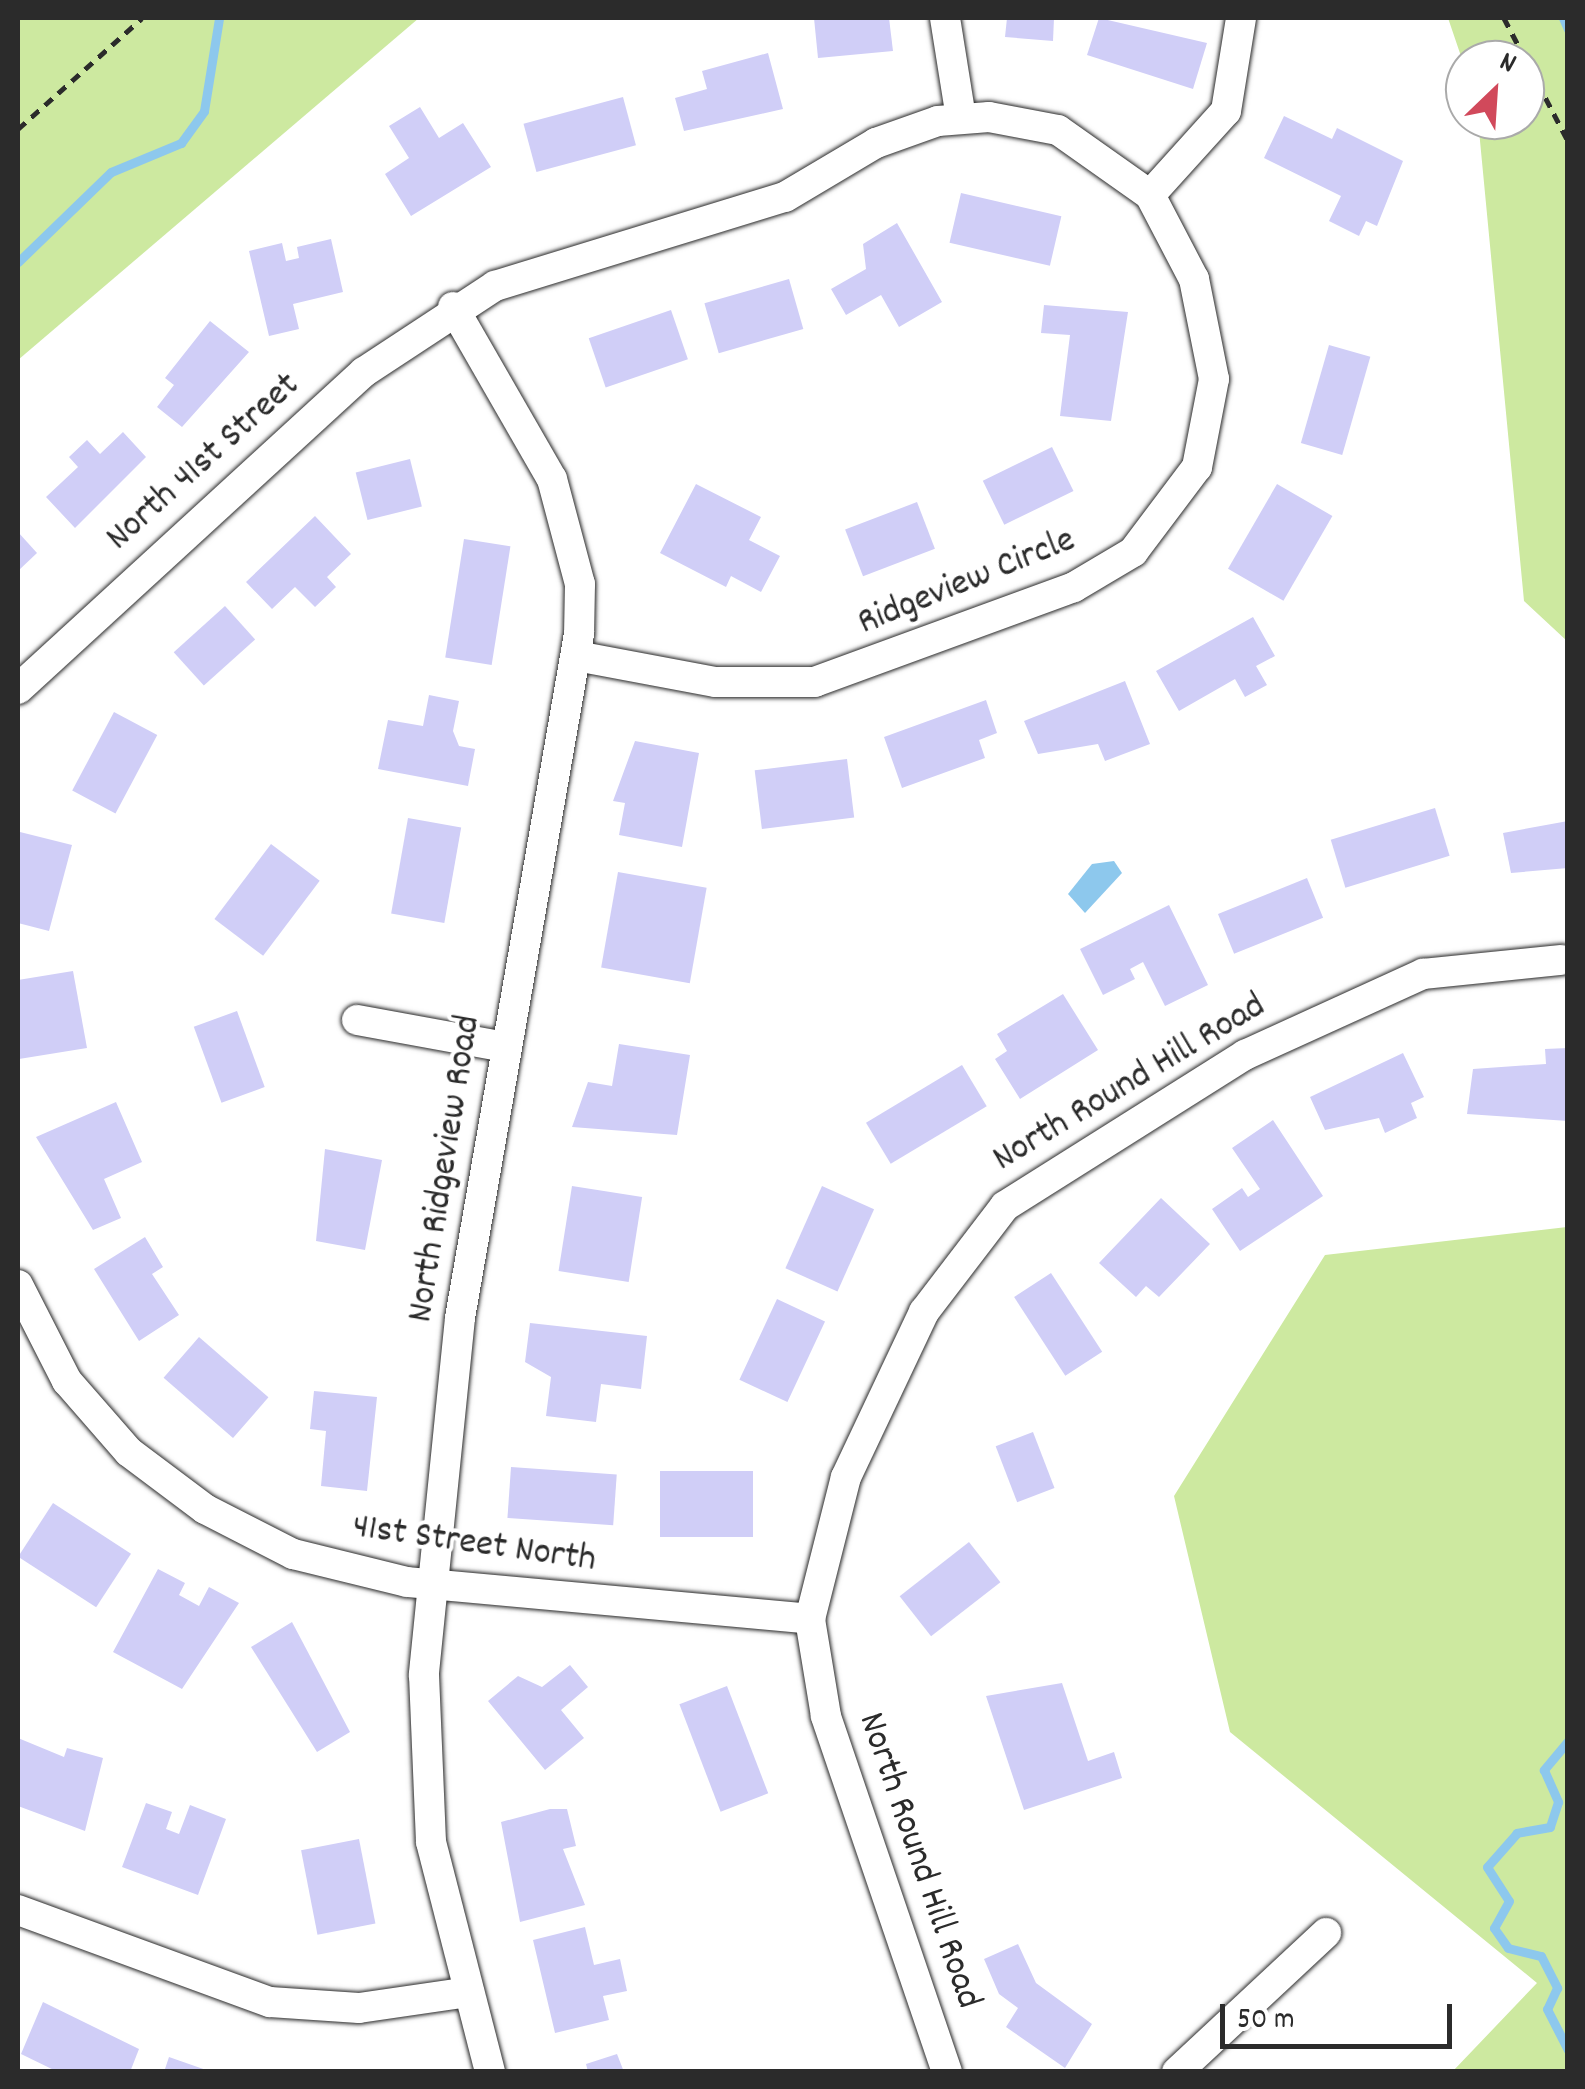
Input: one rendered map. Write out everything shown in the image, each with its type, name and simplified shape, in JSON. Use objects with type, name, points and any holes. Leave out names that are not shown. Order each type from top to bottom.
[{"type":"street","points":[[944,18],[961,118]]},
{"type":"street","points":[[1150,195],[1226,111],[1241,18]]},
{"type":"street","name":"Ridgeview Circle","points":[[453,307],[545,267],[785,197],[896,133],[961,118],[1058,130],[1150,195],[1194,278],[1214,378],[1197,466],[1133,552],[1074,587],[816,682],[714,682],[576,656]]},
{"type":"street","name":"North Ridgeview Road","points":[[453,307],[562,501],[580,584],[576,656],[460,1318],[433,1585],[426,1804],[490,2072]]},
{"type":"street","name":"North 41st Street","points":[[18,688],[364,372],[453,307]]},
{"type":"street","name":"North Round Hill Road","points":[[947,2072],[831,1733],[810,1619],[858,1449],[937,1290],[1004,1206],[1309,1022],[1455,965],[1561,960]]},
{"type":"street","points":[[357,1020],[506,1047]]},
{"type":"street","name":"41st Street North","points":[[18,1285],[40,1332],[106,1430],[205,1509],[307,1558],[433,1585],[810,1619]]},
{"type":"street","points":[[18,1910],[270,2002],[359,2008],[469,1992]]},
{"type":"street","points":[[1177,2072],[1326,1933]]},
{"type":"path","points":[[18,130],[142,18]]},
{"type":"path","points":[[1504,18],[1568,141]]},
{"type":"green space","points":[[18,18],[419,18],[18,360]]},
{"type":"green space","points":[[1448,18],[1567,18],[1567,641],[1524,601],[1480,140],[1545,140],[1545,40],[1455,40]]},
{"type":"green space","points":[[1567,1227],[1567,2071],[1453,2071],[1537,1983],[1230,1732],[1174,1496],[1325,1255]]},
{"type":"water","points":[[1114,861],[1122,873],[1085,913],[1068,894],[1092,864]]},
{"type":"building","points":[[814,18],[889,18],[893,51],[818,58]]},
{"type":"building","points":[[1007,18],[1054,18],[1053,41],[1005,37]]},
{"type":"building","points":[[1099,18],[1207,43],[1193,89],[1087,55]]},
{"type":"building","points":[[768,53],[783,109],[684,131],[675,98],[707,89],[702,71]]},
{"type":"building","points":[[623,97],[636,145],[536,172],[524,124]]},
{"type":"building","points":[[420,107],[439,138],[463,123],[491,167],[411,216],[385,174],[409,158],[389,126]]},
{"type":"building","points":[[1284,116],[1332,139],[1337,128],[1403,161],[1377,226],[1366,221],[1359,236],[1329,221],[1341,196],[1264,158]]},
{"type":"building","points":[[961,193],[1061,216],[1050,266],[950,243]]},
{"type":"building","points":[[897,223],[942,302],[899,327],[881,295],[846,315],[831,289],[866,269],[863,244]]},
{"type":"building","points":[[331,239],[343,292],[293,304],[299,329],[269,336],[249,251],[282,243],[286,261],[299,258],[297,247]]},
{"type":"building","points":[[789,279],[803,329],[719,353],[704,303]]},
{"type":"building","points":[[1044,305],[1128,312],[1111,421],[1060,416],[1070,335],[1041,333]]},
{"type":"building","points":[[671,310],[688,359],[606,387],[589,338]]},
{"type":"building","points":[[210,321],[249,352],[182,427],[157,407],[174,385],[165,378]]},
{"type":"building","points":[[1329,345],[1370,357],[1342,455],[1301,443]]},
{"type":"building","points":[[123,432],[146,457],[75,528],[46,497],[78,467],[69,457],[87,440],[100,454]]},
{"type":"building","points":[[1052,447],[1073,491],[1004,525],[983,481]]},
{"type":"building","points":[[410,459],[422,507],[368,520],[356,473]]},
{"type":"building","points":[[696,484],[761,517],[749,540],[780,556],[761,592],[731,576],[726,587],[660,553]]},
{"type":"building","points":[[1277,484],[1332,516],[1283,601],[1228,569]]},
{"type":"building","points":[[917,502],[935,549],[863,576],[845,530]]},
{"type":"building","points":[[315,516],[351,554],[327,577],[336,587],[315,607],[295,587],[272,609],[246,582]]},
{"type":"building","points":[[18,532],[37,553],[18,571]]},
{"type":"building","points":[[464,539],[510,546],[492,665],[445,658]]},
{"type":"building","points":[[225,606],[255,639],[204,686],[174,652]]},
{"type":"building","points":[[1253,617],[1275,656],[1256,666],[1267,685],[1245,697],[1235,679],[1179,711],[1156,671]]},
{"type":"building","points":[[1125,681],[1150,744],[1105,761],[1098,744],[1038,754],[1024,721]]},
{"type":"building","points":[[429,695],[459,701],[453,731],[459,746],[475,749],[468,786],[378,769],[388,720],[423,726]]},
{"type":"building","points":[[986,700],[997,733],[979,740],[985,758],[902,788],[884,737]]},
{"type":"building","points":[[114,712],[157,735],[115,814],[72,791]]},
{"type":"building","points":[[635,741],[699,753],[682,847],[619,835],[625,803],[613,801]]},
{"type":"building","points":[[847,759],[854,818],[762,829],[755,770]]},
{"type":"building","points":[[1435,808],[1450,856],[1345,888],[1331,840]]},
{"type":"building","points":[[408,818],[461,827],[444,923],[391,914]]},
{"type":"building","points":[[1568,821],[1568,868],[1511,873],[1503,833]]},
{"type":"building","points":[[20,832],[72,845],[49,931],[18,923]]},
{"type":"building","points":[[271,844],[320,881],[263,956],[214,919]]},
{"type":"building","points":[[618,872],[707,888],[690,983],[601,968]]},
{"type":"building","points":[[1307,878],[1323,918],[1234,954],[1218,914]]},
{"type":"building","points":[[1169,905],[1208,985],[1165,1006],[1143,962],[1130,969],[1135,979],[1103,995],[1080,949]]},
{"type":"building","points":[[73,971],[87,1048],[19,1059],[18,980]]},
{"type":"building","points":[[1063,994],[1098,1050],[1020,1099],[995,1059],[1007,1051],[997,1034]]},
{"type":"building","points":[[237,1011],[265,1087],[221,1103],[194,1027]]},
{"type":"building","points":[[619,1044],[690,1055],[677,1135],[572,1127],[588,1082],[612,1086]]},
{"type":"building","points":[[1568,1048],[1568,1121],[1467,1114],[1473,1069],[1546,1064],[1545,1049]]},
{"type":"building","points":[[1403,1053],[1424,1097],[1411,1103],[1417,1118],[1385,1133],[1379,1118],[1325,1130],[1310,1097]]},
{"type":"building","points":[[962,1065],[987,1106],[891,1164],[866,1123]]},
{"type":"building","points":[[116,1102],[142,1162],[104,1179],[121,1218],[93,1230],[36,1137]]},
{"type":"building","points":[[1273,1120],[1323,1196],[1240,1251],[1212,1209],[1242,1188],[1248,1197],[1260,1189],[1232,1148]]},
{"type":"building","points":[[325,1149],[382,1160],[365,1250],[316,1241]]},
{"type":"building","points":[[572,1186],[642,1197],[629,1282],[559,1271]]},
{"type":"building","points":[[822,1186],[874,1209],[837,1291],[785,1268]]},
{"type":"building","points":[[1161,1198],[1210,1244],[1159,1297],[1146,1286],[1136,1297],[1099,1263]]},
{"type":"building","points":[[145,1237],[163,1267],[152,1274],[179,1315],[139,1341],[94,1269]]},
{"type":"building","points":[[1051,1273],[1102,1352],[1065,1376],[1014,1297]]},
{"type":"building","points":[[777,1299],[825,1321],[787,1402],[739,1380]]},
{"type":"building","points":[[530,1323],[647,1336],[641,1389],[601,1384],[596,1422],[546,1416],[551,1377],[525,1362]]},
{"type":"building","points":[[199,1337],[268,1397],[233,1438],[164,1378]]},
{"type":"building","points":[[314,1391],[377,1397],[367,1491],[321,1486],[326,1431],[310,1429]]},
{"type":"building","points":[[1033,1432],[1055,1488],[1017,1502],[996,1446]]},
{"type":"building","points":[[511,1467],[617,1474],[613,1525],[507,1518]]},
{"type":"building","points":[[660,1471],[753,1471],[753,1537],[660,1537]]},
{"type":"building","points":[[53,1503],[131,1554],[96,1607],[18,1557]]},
{"type":"building","points":[[969,1542],[1000,1582],[931,1636],[900,1596]]},
{"type":"building","points":[[158,1569],[185,1583],[179,1595],[199,1606],[209,1587],[239,1603],[182,1689],[113,1652]]},
{"type":"building","points":[[292,1622],[350,1732],[317,1752],[251,1647]]},
{"type":"building","points":[[570,1665],[588,1687],[561,1710],[584,1738],[545,1770],[488,1701],[518,1676],[542,1687]]},
{"type":"building","points":[[1062,1683],[1088,1761],[1114,1752],[1122,1778],[1024,1810],[986,1696]]},
{"type":"building","points":[[727,1686],[768,1793],[721,1812],[679,1704]]},
{"type":"building","points":[[18,1738],[64,1757],[67,1748],[103,1758],[85,1831],[18,1806]]},
{"type":"building","points":[[146,1803],[172,1812],[166,1829],[179,1834],[190,1805],[226,1819],[198,1895],[122,1867]]},
{"type":"building","points":[[550,1809],[567,1809],[576,1846],[563,1849],[585,1905],[520,1922],[501,1822]]},
{"type":"building","points":[[359,1839],[375,1923],[317,1935],[301,1850]]},
{"type":"building","points":[[585,1927],[594,1965],[620,1959],[627,1991],[603,1996],[609,2020],[555,2033],[533,1940]]},
{"type":"building","points":[[1018,1944],[1036,1983],[1092,2024],[1065,2068],[1006,2027],[1018,2008],[999,1994],[984,1959]]},
{"type":"building","points":[[43,2002],[139,2049],[130,2072],[58,2072],[21,2054]]},
{"type":"building","points":[[617,2054],[624,2072],[588,2072],[586,2064]]},
{"type":"building","points":[[169,2057],[209,2071],[209,2072],[164,2072]]},
{"type":"waterway","points":[[18,262],[111,172],[181,143],[204,111],[219,18]]},
{"type":"waterway","points":[[1563,18],[1568,29]]},
{"type":"waterway","points":[[1568,1741],[1544,1770],[1558,1802],[1550,1827],[1517,1833],[1487,1867],[1509,1901],[1494,1928],[1508,1948],[1541,1956],[1557,1988],[1547,2009],[1568,2050]]}]
